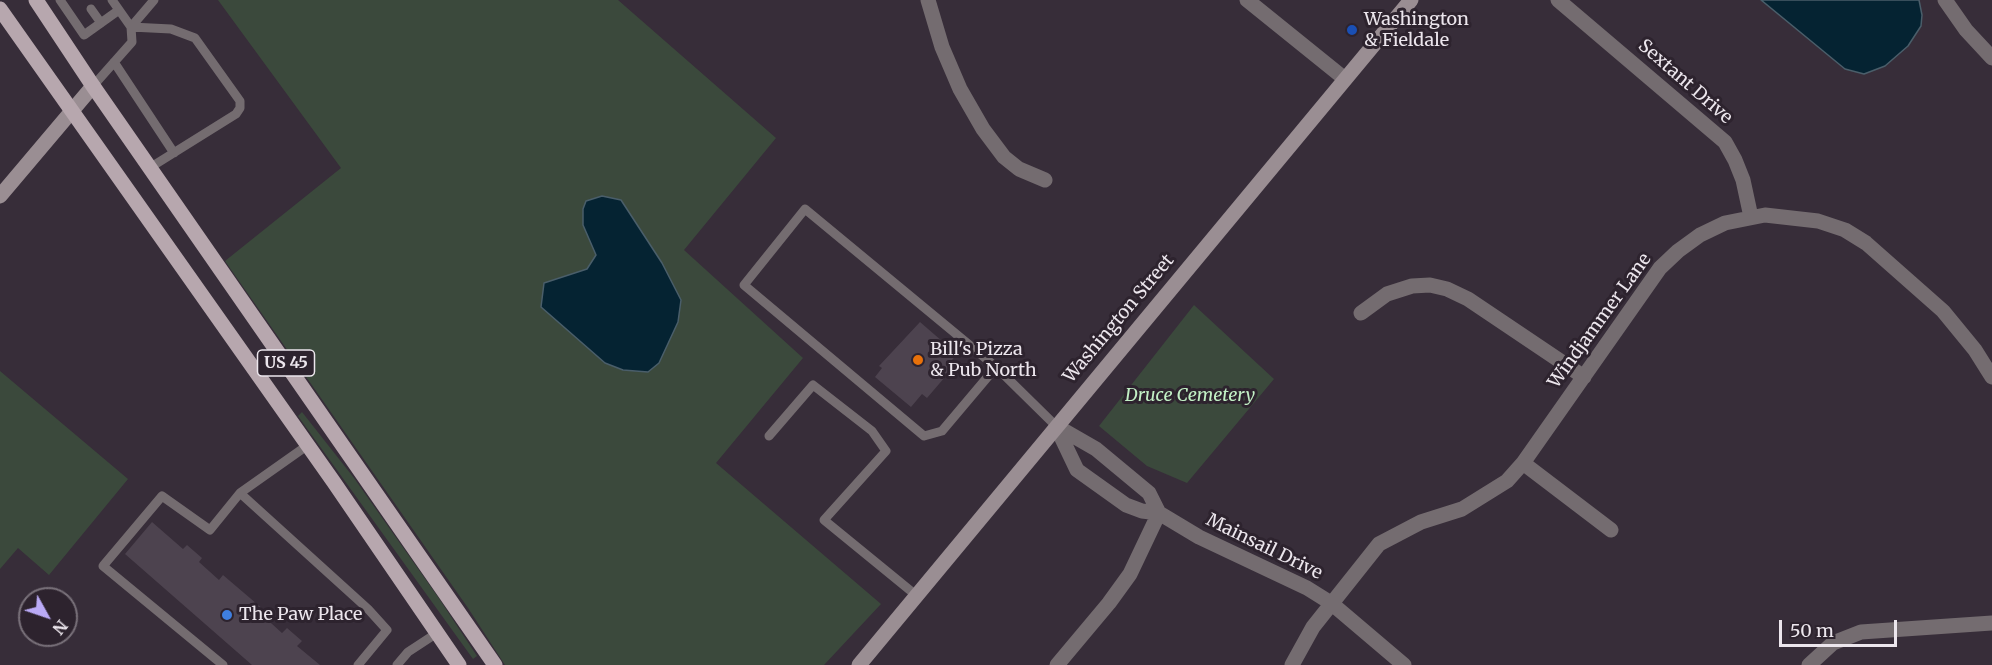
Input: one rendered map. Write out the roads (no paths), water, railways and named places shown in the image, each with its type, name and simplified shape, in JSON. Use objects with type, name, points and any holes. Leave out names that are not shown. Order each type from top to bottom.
[{"type":"main road","name":"US 45","points":[[36,0],[93,86],[495,665]]},
{"type":"main road","name":"Washington Street","points":[[859,665],[1411,0]]},
{"type":"main road","name":"US 45","points":[[0,9],[308,445],[459,665]]},
{"type":"main road","points":[[0,196],[93,86]]},
{"type":"street","points":[[928,0],[946,56],[960,89],[983,129],[1004,157],[1019,169],[1045,180]]},
{"type":"street","points":[[1247,0],[1345,79]]},
{"type":"street","name":"Sextant Drive","points":[[1558,0],[1725,142],[1744,182],[1751,217]]},
{"type":"street","points":[[1945,0],[1966,30],[1992,58]]},
{"type":"street","name":"Windjammer Lane","points":[[1292,665],[1331,603],[1379,544],[1421,522],[1462,508],[1507,481],[1524,463],[1642,291],[1678,250],[1700,235],[1725,223],[1765,215],[1818,221],[1845,230],[1866,243],[1943,311],[1976,350],[1992,377]]},
{"type":"street","points":[[1361,312],[1387,294],[1412,286],[1430,285],[1447,289],[1468,299],[1584,378]]},
{"type":"street","name":"Mainsail Drive","points":[[1056,426],[1096,449],[1149,493],[1159,513]]},
{"type":"street","name":"Mainsail Drive","points":[[1056,426],[1077,470],[1126,505],[1142,511],[1159,513],[1199,537],[1285,576],[1331,603],[1404,665]]},
{"type":"street","points":[[1524,463],[1611,530]]},
{"type":"street","points":[[1057,665],[1130,574],[1159,513]]},
{"type":"street","points":[[1809,665],[1833,643],[1861,632],[1992,623]]},
{"type":"lane","points":[[60,0],[84,36],[119,10]]},
{"type":"lane","points":[[93,86],[132,42],[131,27],[112,0]]},
{"type":"lane","points":[[131,27],[154,0]]},
{"type":"lane","points":[[92,9],[102,23]]},
{"type":"lane","points":[[131,27],[180,31],[200,42],[241,105],[236,114],[151,168]]},
{"type":"lane","points":[[114,62],[174,153]]},
{"type":"lane","points":[[996,367],[942,431],[924,436],[744,285],[805,208],[996,367],[1056,426]]},
{"type":"lane","points":[[769,436],[813,385],[872,431],[886,451],[824,520],[917,596]]},
{"type":"lane","points":[[223,665],[103,566],[162,496],[210,530],[240,494],[308,445]]},
{"type":"lane","points":[[240,494],[368,609],[387,630],[358,665]]},
{"type":"lane","points":[[397,665],[408,651],[436,633]]},
{"type":"water","points":[[1761,0],[1919,0],[1922,15],[1921,26],[1908,46],[1885,66],[1864,74],[1845,69]]},
{"type":"water","points":[[602,196],[621,200],[662,263],[681,300],[678,322],[659,363],[648,372],[623,370],[605,363],[541,307],[544,283],[587,269],[596,255],[583,225],[583,209],[586,201]]},
{"type":"place","name":"Washington & Fieldale","points":[[1352,30]]},
{"type":"place","name":"Bill's Pizza & Pub North","points":[[918,360]]},
{"type":"place","name":"The Paw Place","points":[[227,615]]},
{"type":"park label","name":"Druce Cemetery","points":[[1190,396]]}]
